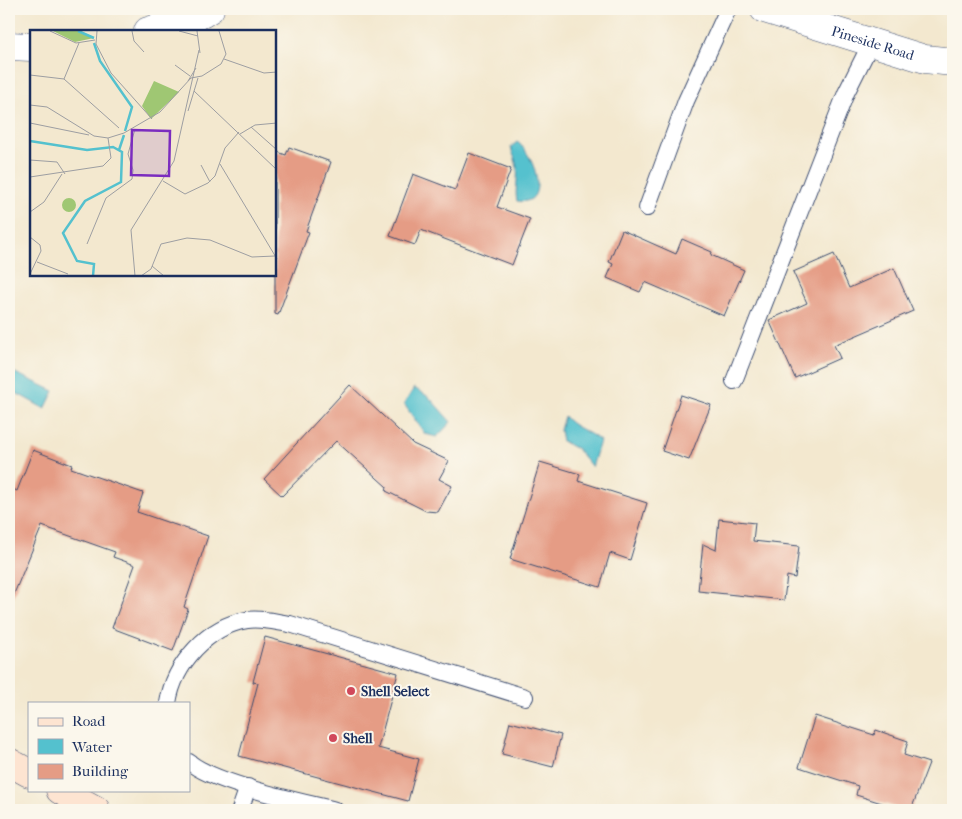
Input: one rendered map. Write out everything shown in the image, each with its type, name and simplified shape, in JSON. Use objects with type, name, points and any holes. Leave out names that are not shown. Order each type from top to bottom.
[{"type":"main road","points":[[9,762],[28,772]]},
{"type":"main road","points":[[64,792],[96,810]]},
{"type":"street","points":[[151,30],[202,14],[210,9]]},
{"type":"street","name":"Pineside Road","points":[[764,9],[925,59],[953,62]]},
{"type":"street","points":[[9,46],[30,47]]},
{"type":"lane","points":[[647,208],[686,101],[728,9]]},
{"type":"lane","points":[[734,381],[846,93],[871,43]]},
{"type":"lane","points":[[168,702],[178,671],[197,647],[214,633],[238,623],[266,620],[290,624],[525,697]]},
{"type":"lane","points":[[190,763],[199,770],[248,787],[335,810]]},
{"type":"lane","points":[[240,810],[248,787]]},
{"type":"water","points":[[517,142],[523,148],[534,167],[537,188],[534,196],[528,201],[517,201],[517,168],[511,147]]},
{"type":"water","points":[[9,370],[54,391],[45,409],[9,389]]},
{"type":"water","points":[[414,388],[429,397],[451,422],[437,437],[425,434],[404,404]]},
{"type":"water","points":[[564,416],[572,424],[600,441],[592,467],[577,449],[562,441],[560,430]]},
{"type":"building","points":[[289,147],[331,162],[306,231],[309,232],[278,315],[275,314],[276,151],[286,155]]},
{"type":"building","points":[[469,153],[511,169],[497,207],[530,219],[512,265],[421,230],[415,245],[390,236],[413,174],[455,190]]},
{"type":"building","points":[[622,230],[676,254],[682,239],[712,252],[711,255],[744,270],[724,316],[645,282],[640,292],[607,278],[613,264],[609,262]]},
{"type":"building","points":[[834,254],[849,288],[894,268],[913,311],[834,345],[840,358],[795,378],[769,320],[807,303],[793,272]]},
{"type":"building","points":[[350,385],[413,444],[449,461],[439,479],[452,486],[438,512],[426,511],[386,491],[387,487],[336,441],[282,496],[264,479]]},
{"type":"building","points":[[681,395],[711,405],[689,460],[662,451]]},
{"type":"building","points":[[33,450],[72,465],[71,468],[143,493],[137,512],[208,536],[184,607],[188,609],[173,651],[112,628],[135,565],[113,557],[115,552],[42,526],[9,606],[9,487],[17,491]]},
{"type":"building","points":[[540,462],[580,474],[578,481],[647,503],[630,560],[610,553],[600,587],[510,559]]},
{"type":"building","points":[[719,519],[755,523],[753,541],[799,546],[795,578],[787,576],[784,600],[698,591],[703,544],[716,550]]},
{"type":"building","points":[[265,637],[398,673],[378,748],[419,759],[408,801],[239,756],[258,683],[253,682]]},
{"type":"building","points":[[815,716],[874,735],[876,730],[908,741],[904,755],[929,763],[911,810],[904,810],[856,795],[858,786],[799,767]]},
{"type":"building","points":[[510,722],[561,735],[553,767],[502,754]]},
{"type":"place","name":"Shell Select","points":[[351,691]]},
{"type":"place","name":"Shell","points":[[333,738]]}]
